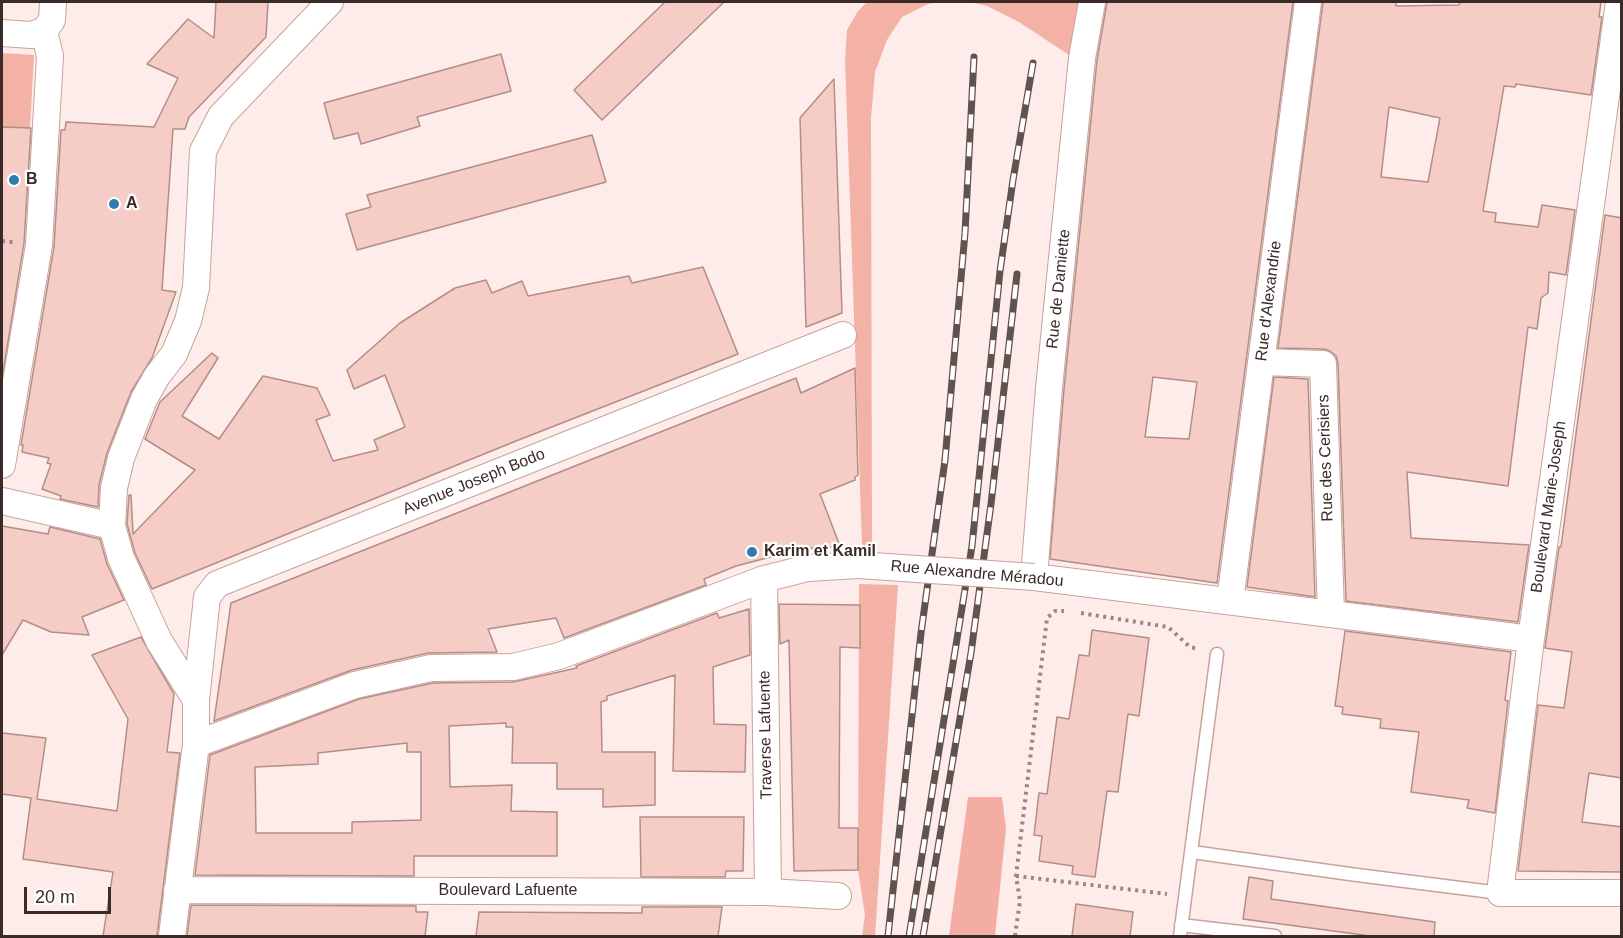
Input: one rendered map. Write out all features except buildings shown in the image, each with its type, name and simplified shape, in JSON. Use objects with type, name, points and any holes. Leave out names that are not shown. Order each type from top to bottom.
[{"type":"street","points":[[2,33],[31,35],[44,31],[52,20],[53,2]]},
{"type":"street","points":[[196,700],[159,641],[121,558],[112,526],[114,488],[122,458],[144,399],[157,375],[174,354],[188,321],[196,288],[203,151],[221,116],[330,2]]},
{"type":"street","name":"Rue de Damiette","points":[[1034,577],[1049,388],[1077,105],[1082,58],[1092,2]]},
{"type":"street","name":"Rue d'Alexandrie","points":[[1230,601],[1308,2]]},
{"type":"street","name":"Boulevard Marie-Joseph","points":[[1500,893],[1531,639],[1618,2]]},
{"type":"street","points":[[2,465],[39,245],[50,56],[44,31]]},
{"type":"street","name":"Avenue Joseph Bodo","points":[[172,936],[196,744],[196,700],[207,597],[217,584],[843,335]]},
{"type":"street","name":"Rue des Cerisiers","points":[[1261,362],[1323,364],[1331,614]]},
{"type":"street","points":[[2,501],[112,526]]},
{"type":"street","name":"Rue Alexandre Méradou","points":[[196,744],[355,685],[431,668],[513,667],[559,656],[764,579],[808,568],[858,565],[1034,577],[1531,639]]},
{"type":"street","name":"Traverse Lafuente","points":[[764,579],[768,892]]},
{"type":"street","name":"Boulevard Lafuente","points":[[177,890],[768,892],[838,896]]},
{"type":"street","points":[[1500,893],[1622,893]]},
{"type":"lane","points":[[1217,654],[1181,931],[1275,936]]},
{"type":"lane","points":[[1192,852],[1500,893]]},
{"type":"path","points":[[1015,936],[1020,901],[1016,876],[1047,618],[1054,611],[1065,611]]},
{"type":"path","points":[[1076,612],[1168,627],[1190,647],[1217,654]]},
{"type":"path","points":[[1016,876],[1186,896]]},
{"type":"shaded area","points":[[867,2],[939,2],[928,4],[902,17],[887,40],[875,72],[871,118],[872,546],[862,545],[845,60],[847,30],[858,11]]},
{"type":"shaded area","points":[[970,2],[1081,2],[1072,57],[1019,22],[987,6]]},
{"type":"shaded area","points":[[2,53],[34,55],[30,128],[2,127]]},
{"type":"shaded area","points":[[859,584],[898,585],[875,936],[862,936],[865,915],[858,870]]},
{"type":"shaded area","points":[[968,797],[1002,797],[1006,829],[995,936],[949,936]]},
{"type":"railway","points":[[888,936],[921,633],[945,460],[965,233],[974,57]]},
{"type":"railway","points":[[909,936],[972,546],[1000,271],[1033,63]]},
{"type":"railway","points":[[923,936],[971,653],[991,504],[1017,274]]},
{"type":"place","name":"B","points":[[14,180]]},
{"type":"place","name":"A","points":[[114,204]]},
{"type":"place","name":"Karim et Kamil","points":[[752,552]]}]
